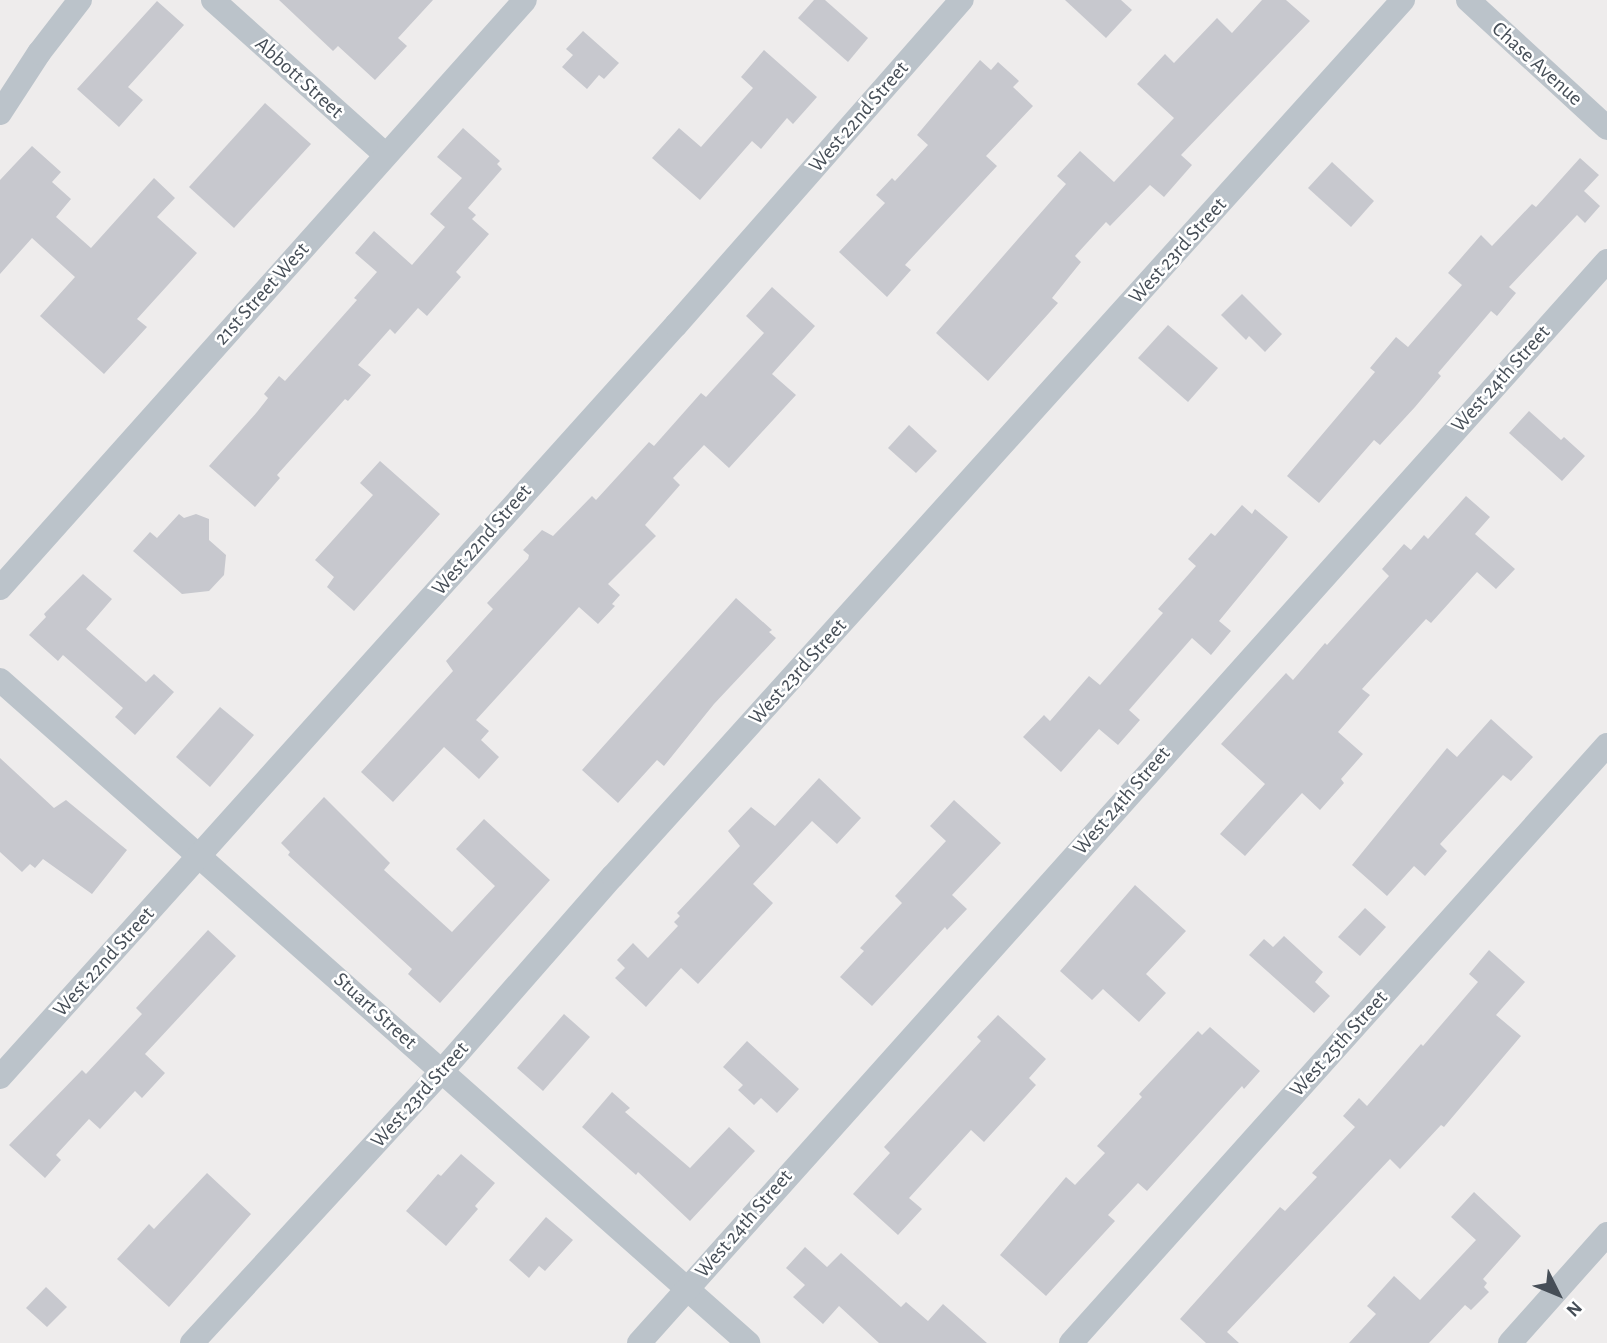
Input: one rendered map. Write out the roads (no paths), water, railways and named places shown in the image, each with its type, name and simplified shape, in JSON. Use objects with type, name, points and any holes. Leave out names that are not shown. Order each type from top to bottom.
[{"type":"street","points":[[0,113],[38,53],[80,0]]},
{"type":"street","name":"Abbott Street","points":[[213,0],[386,155]]},
{"type":"street","name":"21st Street West","points":[[0,588],[525,0]]},
{"type":"street","name":"West 22nd Street","points":[[0,1077],[676,325],[962,0]]},
{"type":"street","name":"West 23rd Street","points":[[192,1343],[442,1072],[622,866],[1403,0]]},
{"type":"street","name":"Chase Avenue","points":[[1468,0],[1607,128]]},
{"type":"street","name":"West 24th Street","points":[[639,1343],[1607,261]]},
{"type":"street","name":"Stuart Street","points":[[0,680],[748,1343]]},
{"type":"street","name":"West 25th Street","points":[[1071,1343],[1607,745]]},
{"type":"street","points":[[1510,1343],[1607,1234]]}]
